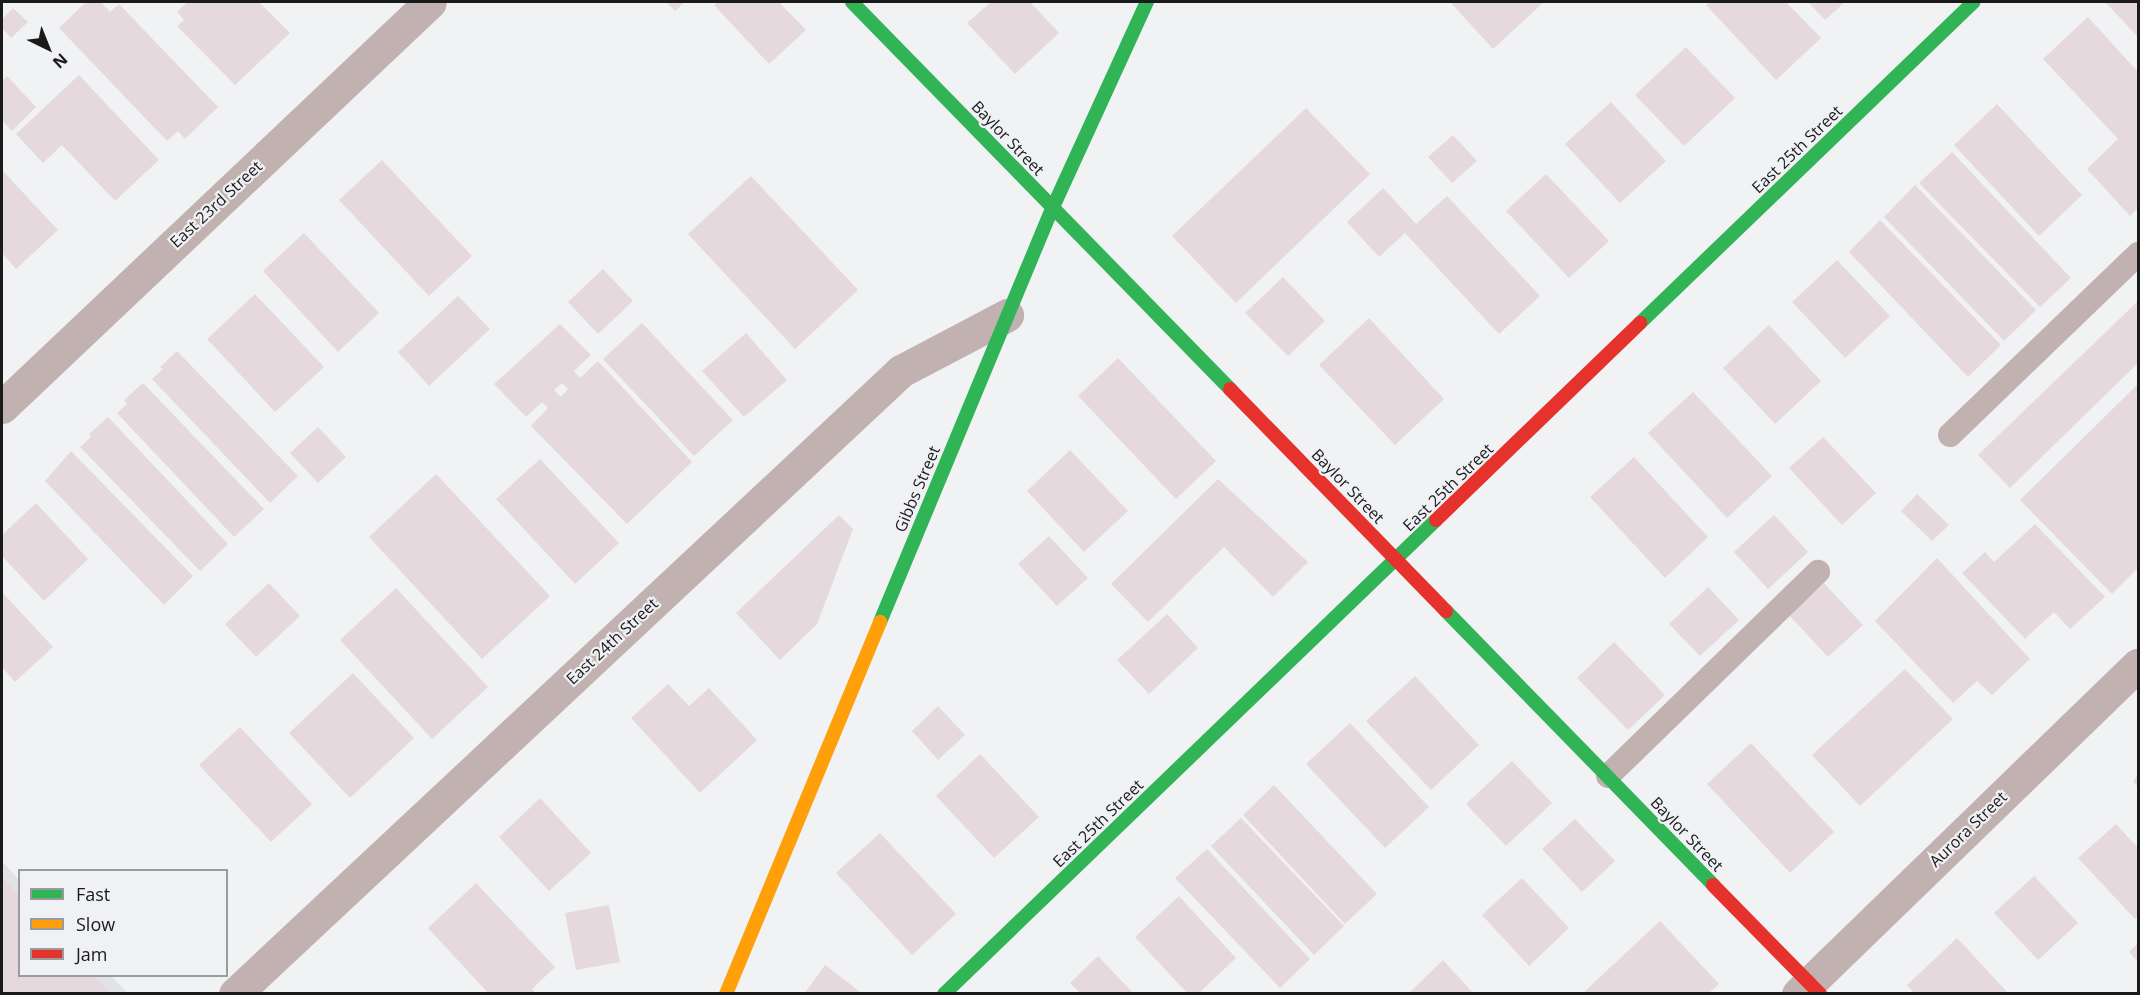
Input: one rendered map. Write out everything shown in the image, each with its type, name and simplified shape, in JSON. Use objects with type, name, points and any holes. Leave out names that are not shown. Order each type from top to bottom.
[{"type":"street","name":"East 23rd Street","points":[[2,407],[430,2]]},
{"type":"street","name":"Baylor Street","points":[[852,2],[1608,776],[1809,990]]},
{"type":"street","name":"Gibbs Street","points":[[726,993],[1007,315],[1053,207],[1147,2]]},
{"type":"street","name":"East 25th Street","points":[[944,993],[1397,559],[1972,2]]},
{"type":"street","name":"East 24th Street","points":[[235,993],[901,370],[1007,315]]},
{"type":"street","name":"Aurora Street","points":[[1809,990],[2139,664]]},
{"type":"lane","points":[[1950,435],[2139,254]]},
{"type":"lane","points":[[1608,776],[1818,572]]},
{"type":"shaded area","points":[[2,861],[18,879],[18,977],[112,977],[128,993],[2,993]]},
{"type":"building","points":[[86,2],[101,2],[110,12],[119,4],[218,107],[185,139],[178,131],[167,141],[59,28]]},
{"type":"building","points":[[187,2],[259,2],[290,33],[235,85],[177,26],[184,20],[177,12]]},
{"type":"building","points":[[666,2],[685,2],[675,11]]},
{"type":"building","points":[[718,2],[779,2],[806,30],[769,64],[714,5]]},
{"type":"building","points":[[991,2],[1030,2],[1059,33],[1015,74],[967,23]]},
{"type":"building","points":[[1544,2],[1493,49],[1451,3]]},
{"type":"building","points":[[1709,2],[1786,2],[1821,38],[1776,80],[1706,5]]},
{"type":"building","points":[[1808,2],[1845,2],[1825,20]]},
{"type":"building","points":[[2105,2],[2138,2],[2138,37]]},
{"type":"building","points":[[13,8],[28,22],[11,38],[2,28],[2,19]]},
{"type":"building","points":[[2088,17],[2138,72],[2138,208],[2130,216],[2087,169],[2118,139],[2043,59]]},
{"type":"building","points":[[1686,47],[1735,98],[1684,146],[1635,95]]},
{"type":"building","points":[[79,75],[159,160],[115,201],[62,145],[43,163],[16,134]]},
{"type":"building","points":[[7,76],[36,107],[12,131],[2,120],[2,81]]},
{"type":"building","points":[[1611,102],[1666,161],[1620,203],[1565,144]]},
{"type":"building","points":[[1997,104],[2082,195],[2039,236],[1954,145]]},
{"type":"building","points":[[1306,108],[1370,174],[1236,303],[1172,236]]},
{"type":"building","points":[[1453,135],[1477,161],[1452,183],[1428,157]]},
{"type":"building","points":[[1952,152],[2071,278],[2040,307],[1919,183]]},
{"type":"building","points":[[382,160],[472,256],[429,296],[339,200]]},
{"type":"building","points":[[2,170],[58,230],[16,269],[2,253]]},
{"type":"building","points":[[1546,174],[1609,241],[1569,278],[1506,211]]},
{"type":"building","points":[[751,176],[858,290],[795,349],[688,234]]},
{"type":"building","points":[[1915,185],[2036,310],[2004,341],[1884,217]]},
{"type":"building","points":[[1383,188],[1416,224],[1447,196],[1540,296],[1499,334],[1405,233],[1379,257],[1347,222]]},
{"type":"building","points":[[1880,220],[2001,345],[1968,377],[1849,252]]},
{"type":"building","points":[[304,233],[379,313],[338,352],[263,271]]},
{"type":"building","points":[[1837,260],[1890,316],[1845,358],[1792,302]]},
{"type":"building","points":[[603,269],[633,301],[598,334],[568,302]]},
{"type":"building","points":[[1283,277],[1325,321],[1288,356],[1245,313]]},
{"type":"building","points":[[255,294],[324,367],[275,412],[207,339]]},
{"type":"building","points":[[458,296],[490,329],[429,386],[398,352]]},
{"type":"building","points":[[2138,301],[2138,363],[2010,488],[1978,455]]},
{"type":"building","points":[[1369,318],[1444,399],[1395,445],[1319,365]]},
{"type":"building","points":[[642,323],[733,420],[694,456],[603,359]]},
{"type":"building","points":[[560,324],[591,355],[574,371],[580,378],[598,361],[692,462],[627,524],[531,426],[548,408],[542,402],[526,417],[494,384]],"holes":[[[562,383],[568,389],[561,397],[554,390]]]},
{"type":"building","points":[[1769,325],[1821,381],[1775,424],[1723,368]]},
{"type":"building","points":[[746,333],[787,380],[744,417],[702,371]]},
{"type":"building","points":[[177,351],[298,476],[270,503],[152,379],[163,369],[160,367]]},
{"type":"building","points":[[1118,358],[1216,461],[1176,499],[1078,396]]},
{"type":"building","points":[[143,383],[264,509],[234,537],[117,413],[127,404],[124,400]]},
{"type":"building","points":[[2138,384],[2138,568],[2112,594],[2020,500]]},
{"type":"building","points":[[1693,392],[1772,476],[1727,518],[1648,433]]},
{"type":"building","points":[[108,417],[228,544],[200,571],[80,447],[91,437],[89,434]]},
{"type":"building","points":[[318,427],[346,457],[318,483],[290,453]]},
{"type":"building","points":[[1823,437],[1876,493],[1842,525],[1789,468]]},
{"type":"building","points":[[1070,450],[1128,511],[1084,552],[1027,491]]},
{"type":"building","points":[[71,451],[193,576],[164,605],[45,481]]},
{"type":"building","points":[[1634,457],[1708,537],[1665,578],[1590,497]]},
{"type":"building","points":[[540,459],[619,543],[575,584],[496,499]]},
{"type":"building","points":[[436,474],[550,596],[482,659],[369,537]]},
{"type":"building","points":[[1218,479],[1308,562],[1273,597],[1224,547],[1148,622],[1111,584]]},
{"type":"building","points":[[1917,494],[1949,525],[1932,541],[1901,511]]},
{"type":"building","points":[[36,503],[88,559],[44,601],[2,556],[2,535]]},
{"type":"building","points":[[839,515],[853,529],[817,624],[780,660],[736,613]]},
{"type":"building","points":[[1774,515],[1808,552],[1768,589],[1734,552]]},
{"type":"building","points":[[2035,524],[2105,597],[2070,629],[2054,612],[2025,639],[1962,573],[1985,552],[1994,562]]},
{"type":"building","points":[[1049,536],[1088,578],[1057,606],[1018,564]]},
{"type":"building","points":[[1937,558],[2030,659],[1992,695],[1977,681],[1953,703],[1875,621]]},
{"type":"building","points":[[269,583],[300,616],[256,657],[225,624]]},
{"type":"building","points":[[1824,583],[1863,625],[1828,657],[1789,615]]},
{"type":"building","points":[[1708,587],[1739,620],[1700,656],[1669,624]]},
{"type":"building","points":[[396,588],[488,687],[432,739],[340,640]]},
{"type":"building","points":[[2,592],[53,647],[15,682],[2,667]]},
{"type":"building","points":[[1167,614],[1198,648],[1149,694],[1117,660]]},
{"type":"building","points":[[1614,642],[1665,695],[1628,730],[1577,678]]},
{"type":"building","points":[[1905,669],[1953,719],[1860,806],[1812,755]]},
{"type":"building","points":[[353,673],[414,738],[350,798],[289,733]]},
{"type":"building","points":[[1415,676],[1479,745],[1431,790],[1366,721]]},
{"type":"building","points":[[668,684],[689,706],[709,688],[757,740],[700,793],[631,718]]},
{"type":"building","points":[[938,706],[965,735],[938,760],[912,731]]},
{"type":"building","points":[[1350,723],[1429,807],[1385,848],[1306,764]]},
{"type":"building","points":[[240,727],[312,804],[271,842],[199,765]]},
{"type":"building","points":[[1751,743],[1834,832],[1790,873],[1707,784]]},
{"type":"building","points":[[980,754],[1039,817],[994,858],[936,796]]},
{"type":"building","points":[[1512,761],[1552,803],[1506,846],[1466,804]]},
{"type":"building","points":[[2138,775],[2138,787],[2133,781]]},
{"type":"building","points":[[1274,785],[1377,894],[1345,924],[1243,815]]},
{"type":"building","points":[[540,798],[591,853],[549,891],[499,837]]},
{"type":"building","points":[[1241,818],[1344,926],[1314,955],[1211,846]]},
{"type":"building","points":[[1575,819],[1615,861],[1582,892],[1542,849]]},
{"type":"building","points":[[2116,824],[2138,848],[2138,916],[2135,919],[2078,858]]},
{"type":"building","points":[[880,833],[956,914],[912,955],[836,873]]},
{"type":"building","points":[[1207,849],[1310,959],[1280,988],[1175,878]]},
{"type":"building","points":[[2034,876],[2078,923],[2038,960],[1994,913]]},
{"type":"building","points":[[2,877],[18,894],[18,977],[95,977],[111,994],[2,994]]},
{"type":"building","points":[[1522,878],[1569,928],[1529,966],[1482,915]]},
{"type":"building","points":[[476,883],[555,967],[532,989],[536,994],[489,994],[428,928]]},
{"type":"building","points":[[1179,896],[1236,958],[1198,994],[1188,994],[1135,937]]},
{"type":"building","points":[[609,905],[620,962],[576,970],[565,913]]},
{"type":"building","points":[[1660,921],[1719,984],[1708,994],[1588,994],[1585,991]]},
{"type":"building","points":[[1957,938],[2009,994],[1915,994],[1907,985]]},
{"type":"building","points":[[2138,943],[2138,962],[2129,952]]},
{"type":"building","points":[[1098,956],[1134,994],[1081,994],[1070,983]]},
{"type":"building","points":[[1443,960],[1474,994],[1408,994]]},
{"type":"building","points":[[825,965],[863,994],[804,994]]},
{"type":"traffic: fast","points":[[852,2],[1230,389]]},
{"type":"traffic: fast","points":[[880,622],[1053,207],[1147,2]]},
{"type":"traffic: fast","points":[[1640,323],[1973,2]]},
{"type":"traffic: fast","points":[[944,994],[1436,520]]},
{"type":"traffic: fast","points":[[1446,611],[1713,885]]},
{"type":"traffic: slow","points":[[726,994],[880,622]]},
{"type":"traffic: jam","points":[[1436,520],[1640,323]]},
{"type":"traffic: jam","points":[[1230,389],[1446,611]]},
{"type":"traffic: jam","points":[[1713,885],[1820,994]]}]
